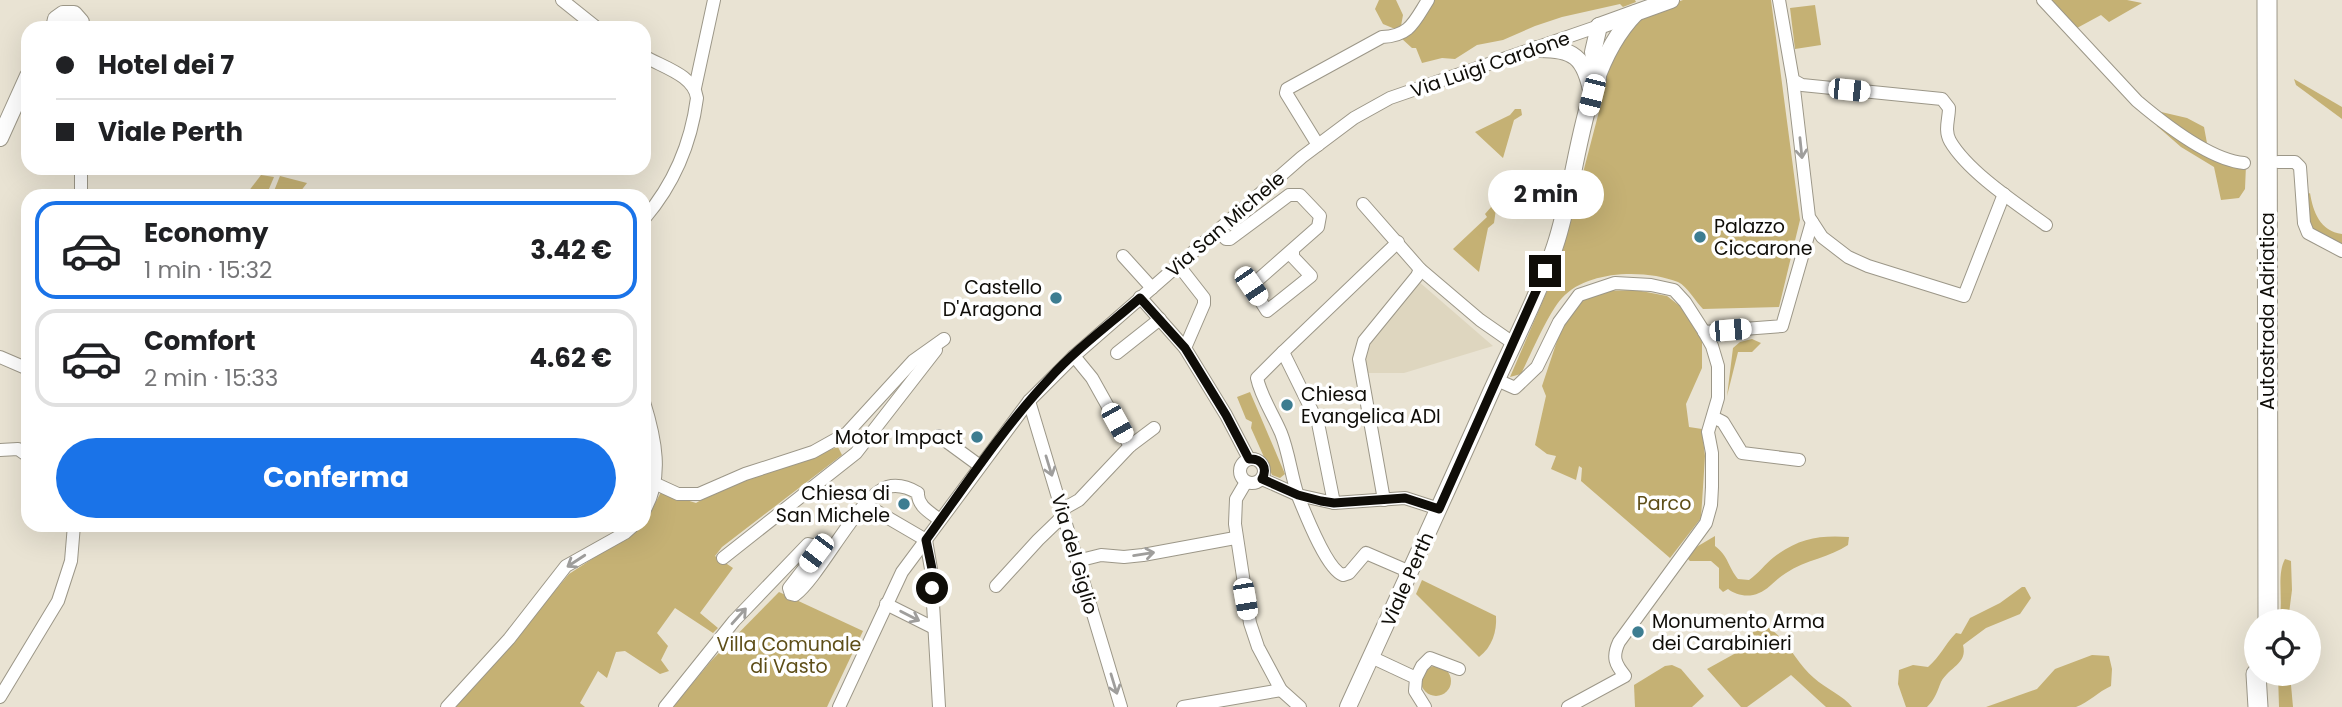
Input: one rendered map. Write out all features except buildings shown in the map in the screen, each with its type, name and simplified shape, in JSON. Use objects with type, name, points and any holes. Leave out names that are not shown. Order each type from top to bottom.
[{"type":"highway","name":"Autostrada Adriatica","points":[[2255,0],[2256,609]]},
{"type":"highway","name":"Autostrada Adriatica","points":[[2267,0],[2268,609]]},
{"type":"highway","points":[[2257,686],[2258,707]]},
{"type":"highway","points":[[2269,686],[2270,707]]},
{"type":"main road","points":[[55,21],[62,0]]},
{"type":"main road","points":[[77,0],[80,21]]},
{"type":"main road","name":"Via Luigi Cardone","points":[[1599,26],[1639,8],[1671,0]]},
{"type":"main road","name":"Viale Perth","points":[[1348,707],[1555,247],[1595,88],[1607,56],[1623,27],[1639,8]]},
{"type":"main road","points":[[59,21],[68,13],[76,15],[79,21]]},
{"type":"main road","points":[[1599,26],[1604,33],[1607,56]]},
{"type":"main road","name":"Viale Perth","points":[[1595,88],[1593,52],[1599,26]]},
{"type":"main road","points":[[1536,49],[1569,52],[1588,74],[1595,88]]},
{"type":"main road","points":[[0,138],[21,92]]},
{"type":"street","points":[[562,0],[588,21]]},
{"type":"street","points":[[651,210],[665,192],[683,157],[693,120],[695,88],[714,0]]},
{"type":"street","points":[[1318,145],[1289,99],[1287,89],[1382,37],[1407,32],[1429,0]]},
{"type":"street","points":[[1779,0],[1793,80],[1807,202],[1812,222],[1822,237],[1848,257],[1868,267],[1964,296],[2004,194]]},
{"type":"street","points":[[2043,0],[2153,114],[2213,153],[2244,163]]},
{"type":"street","name":"Via Luigi Cardone","points":[[1318,145],[1354,118],[1390,98],[1599,26]]},
{"type":"street","points":[[651,60],[690,81],[695,88]]},
{"type":"street","points":[[1793,80],[1801,85],[1942,99],[1949,108],[1947,129],[1950,140],[1978,173],[2046,225]]},
{"type":"street","name":"Via San Michele","points":[[839,707],[902,572],[1029,401],[1074,356],[1318,145]]},
{"type":"street","points":[[2278,162],[2299,164],[2304,223],[2308,233],[2342,251]]},
{"type":"street","points":[[1218,231],[1226,239],[1230,239],[1285,196],[1300,195],[1320,216],[1318,227],[1293,249],[1251,286],[1267,311],[1311,276],[1293,257],[1293,249]]},
{"type":"street","points":[[1363,204],[1420,269],[1480,320],[1513,343]]},
{"type":"street","points":[[1704,332],[1782,326],[1812,222]]},
{"type":"street","points":[[1398,242],[1258,378],[1259,388],[1288,453],[1298,495],[1322,548],[1340,575],[1349,573],[1366,553],[1410,572]]},
{"type":"street","points":[[1123,256],[1152,288]]},
{"type":"street","points":[[1179,266],[1204,298],[1204,304],[1185,348]]},
{"type":"street","points":[[1384,500],[1359,359],[1360,350],[1364,341],[1418,276],[1420,269]]},
{"type":"street","points":[[1497,380],[1516,388],[1537,367],[1559,322],[1579,295],[1615,283],[1651,285],[1674,290],[1704,332],[1718,366],[1718,398],[1708,432],[1712,453],[1709,516],[1619,642],[1614,658],[1625,676],[1571,706]]},
{"type":"street","points":[[1140,298],[1185,348],[1249,459]]},
{"type":"street","points":[[1117,354],[1160,320]]},
{"type":"street","points":[[654,483],[678,494],[699,494],[745,474],[813,452],[847,433],[914,361],[944,339],[856,453],[723,558]]},
{"type":"street","points":[[1283,352],[1318,423],[1334,503]]},
{"type":"street","points":[[1074,356],[1092,378],[1130,446]]},
{"type":"street","points":[[0,357],[21,366]]},
{"type":"street","name":"Via del Giglio","points":[[1029,401],[1121,707]]},
{"type":"street","points":[[1713,417],[1723,422],[1742,453],[1799,460]]},
{"type":"street","points":[[996,586],[1063,512],[1079,500],[1130,446],[1154,428]]},
{"type":"street","points":[[651,433],[657,460],[651,491]]},
{"type":"street","points":[[939,436],[980,466]]},
{"type":"street","points":[[0,450],[21,451]]},
{"type":"street","points":[[1249,459],[1257,459],[1263,464],[1265,472],[1262,479],[1254,483],[1246,482],[1240,467],[1249,459]]},
{"type":"street","points":[[1262,479],[1298,495],[1334,503],[1405,498],[1439,509]]},
{"type":"street","points":[[1246,482],[1236,499],[1235,538],[1250,623],[1258,647],[1281,690],[1300,707]]},
{"type":"street","points":[[665,707],[734,621],[794,556],[808,544],[817,546],[816,553],[789,588],[791,594],[795,595],[866,505],[883,488],[901,486],[918,493],[918,501],[940,520]]},
{"type":"street","points":[[866,505],[926,540],[932,569],[939,707]]},
{"type":"street","points":[[0,697],[58,601],[71,561],[73,532]]},
{"type":"street","points":[[447,707],[509,639],[566,566],[626,532]]},
{"type":"street","points":[[1077,561],[1101,555],[1143,555],[1235,538]]},
{"type":"street","points":[[886,604],[934,628]]},
{"type":"street","points":[[1371,657],[1416,678]]},
{"type":"street","points":[[1425,707],[1415,691],[1416,678],[1422,666],[1430,659],[1458,669]]},
{"type":"street","points":[[1191,706],[1281,690]]},
{"type":"shaded area","points":[[1418,281],[1493,346],[1404,373],[1367,373],[1363,348]]},
{"type":"green space","points":[[1379,0],[1396,0],[1403,15],[1401,26],[1411,24],[1395,29],[1383,24],[1375,9]]},
{"type":"green space","points":[[1431,0],[1636,2],[1623,7],[1620,4],[1562,17],[1503,40],[1477,45],[1455,59],[1442,58],[1422,63],[1416,48],[1412,48],[1401,38]]},
{"type":"green space","points":[[1683,0],[1771,0],[1800,220],[1779,307],[1703,309],[1678,282],[1649,275],[1601,277],[1573,289],[1562,298],[1546,323],[1521,374],[1510,377],[1560,261],[1602,100],[1598,80],[1632,18]]},
{"type":"green space","points":[[2047,0],[2127,0],[2142,3],[2109,22],[2101,15],[2077,28]]},
{"type":"green space","points":[[1815,5],[1821,45],[1795,49],[1790,8]]},
{"type":"green space","points":[[2294,79],[2342,107],[2342,119],[2296,85]]},
{"type":"green space","points":[[1515,109],[1521,109],[1522,115],[1514,120],[1503,158],[1475,132],[1510,115]]},
{"type":"green space","points":[[2157,111],[2187,118],[2204,127],[2209,154],[2246,165],[2245,189],[2239,198],[2221,200],[2214,167],[2181,147],[2157,126]]},
{"type":"green space","points":[[261,175],[274,177],[269,189],[250,189]]},
{"type":"green space","points":[[280,176],[307,183],[302,189],[275,189]]},
{"type":"green space","points":[[2310,193],[2319,220],[2328,229],[2342,234],[2342,248],[2311,231],[2305,196]]},
{"type":"green space","points":[[1492,206],[1496,209],[1494,223],[1488,228],[1479,272],[1453,249],[1487,217],[1485,214]]},
{"type":"green space","name":"Parco","points":[[1636,290],[1667,296],[1685,310],[1702,340],[1702,368],[1686,404],[1689,427],[1702,429],[1705,456],[1701,518],[1670,558],[1581,481],[1582,468],[1579,466],[1576,480],[1551,469],[1556,456],[1547,454],[1535,445],[1546,396],[1542,386],[1563,323],[1582,300],[1603,291]]},
{"type":"green space","points":[[1752,339],[1761,343],[1752,352],[1738,352],[1727,396],[1733,348],[1740,342]]},
{"type":"green space","points":[[1250,392],[1285,474],[1280,478],[1272,475],[1251,428],[1252,422],[1246,419],[1237,397]]},
{"type":"green space","points":[[838,447],[842,455],[722,547],[715,556],[733,568],[700,613],[718,628],[713,633],[675,608],[657,633],[668,646],[661,660],[669,671],[660,674],[625,651],[616,652],[607,678],[598,671],[580,703],[585,707],[454,707],[476,685],[569,574],[633,532],[651,532],[651,511],[661,492],[696,503],[723,487]]},
{"type":"green space","points":[[1715,536],[1715,546],[1738,579],[1749,580],[1774,557],[1801,542],[1819,537],[1849,537],[1848,545],[1793,569],[1755,595],[1746,596],[1728,589],[1723,592],[1719,588],[1719,568],[1711,561],[1690,561],[1687,558],[1693,549]]},
{"type":"green space","points":[[2285,559],[2291,561],[2290,609],[2280,609],[2282,566]]},
{"type":"green space","points":[[1422,580],[1496,616],[1493,639],[1479,657],[1416,594]]},
{"type":"green space","points":[[2025,587],[2031,598],[2020,614],[1986,628],[1963,645],[1963,657],[1944,677],[1927,707],[1906,707],[1898,684],[1899,670],[1913,665],[1928,667],[1956,633],[1961,634],[1970,618],[2000,603]]},
{"type":"green space","name":"Villa Comunale di Vasto","points":[[779,592],[863,631],[827,707],[673,707],[711,661]]},
{"type":"green space","points":[[1761,624],[1777,634],[1814,678],[1852,707],[1826,707],[1791,675],[1747,707],[1741,707],[1707,669],[1754,643],[1753,632]]},
{"type":"green space","points":[[2092,655],[2109,656],[2112,669],[2111,686],[2081,705],[1986,707],[2037,689],[2055,669]]},
{"type":"green space","points":[[1672,665],[1681,669],[1704,696],[1692,707],[1635,707],[1634,685],[1665,666]]},
{"type":"green space","points":[[1436,666],[1442,667],[1450,675],[1450,687],[1442,695],[1436,696],[1430,695],[1422,687],[1421,681],[1422,675],[1430,667]]},
{"type":"green space","points":[[2278,686],[2291,686],[2293,707],[2279,707]]},
{"type":"place","name":"Palazzo Ciccarone","points":[[1700,237]]},
{"type":"place","name":"Castello D'Aragona","points":[[1056,298]]},
{"type":"place","name":"Chiesa Evangelica ADI","points":[[1287,405]]},
{"type":"place","name":"Motor Impact","points":[[977,437]]},
{"type":"place","name":"Chiesa di San Michele","points":[[904,504]]},
{"type":"place","name":"Monumento Arma dei Carabinieri","points":[[1638,632]]},
{"type":"route","points":[[932,588],[932,569],[926,540],[965,485],[1051,376],[1140,298],[1185,348],[1249,459],[1257,459],[1263,464],[1265,472],[1262,479],[1298,495],[1321,501],[1334,503],[1405,498],[1439,509],[1545,271]]}]
